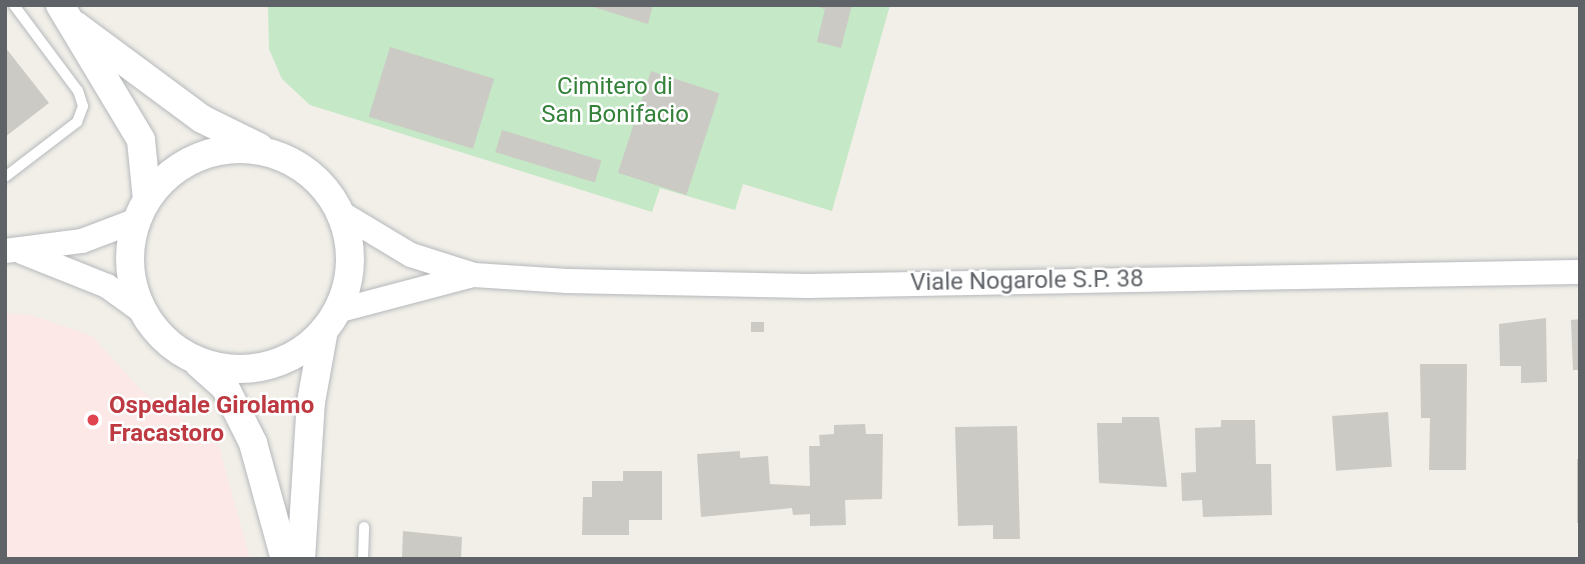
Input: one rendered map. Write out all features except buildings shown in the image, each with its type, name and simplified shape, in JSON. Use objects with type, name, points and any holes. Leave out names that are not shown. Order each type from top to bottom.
[{"type":"main road","points":[[67,15],[202,119],[302,167],[325,188],[341,214],[350,246],[348,279],[331,320],[311,402],[301,559]]},
{"type":"main road","points":[[67,15],[141,140],[142,210],[130,266],[143,312],[165,339],[225,387],[253,443],[285,559]]},
{"type":"main road","points":[[142,210],[171,173],[203,155],[239,149],[274,154]]},
{"type":"main road","points":[[193,359],[228,368],[264,366],[297,353],[331,320]]},
{"type":"street","points":[[14,251],[82,241],[142,210]]},
{"type":"street","points":[[341,214],[411,255],[474,275]]},
{"type":"street","points":[[14,251],[107,286],[143,312]]},
{"type":"street","name":"Viale Nogarole S.P. 38","points":[[474,275],[807,286],[1580,272]]},
{"type":"street","points":[[331,320],[474,275]]},
{"type":"lane","points":[[5,177],[77,122],[83,106],[78,91],[14,5]]},
{"type":"lane","points":[[363,559],[364,527]]},
{"type":"shaded area","name":"Ospedale Girolamo Fracastoro","points":[[5,313],[31,315],[92,336],[144,393],[219,446],[250,559],[5,559]]},
{"type":"green space","name":"Cimitero di San Bonifacio","points":[[268,5],[890,5],[832,211],[743,184],[735,210],[660,188],[652,212],[310,105],[282,79],[269,49]]},
{"type":"place","name":"Ospedale Girolamo Fracastoro","points":[[93,420]]}]
